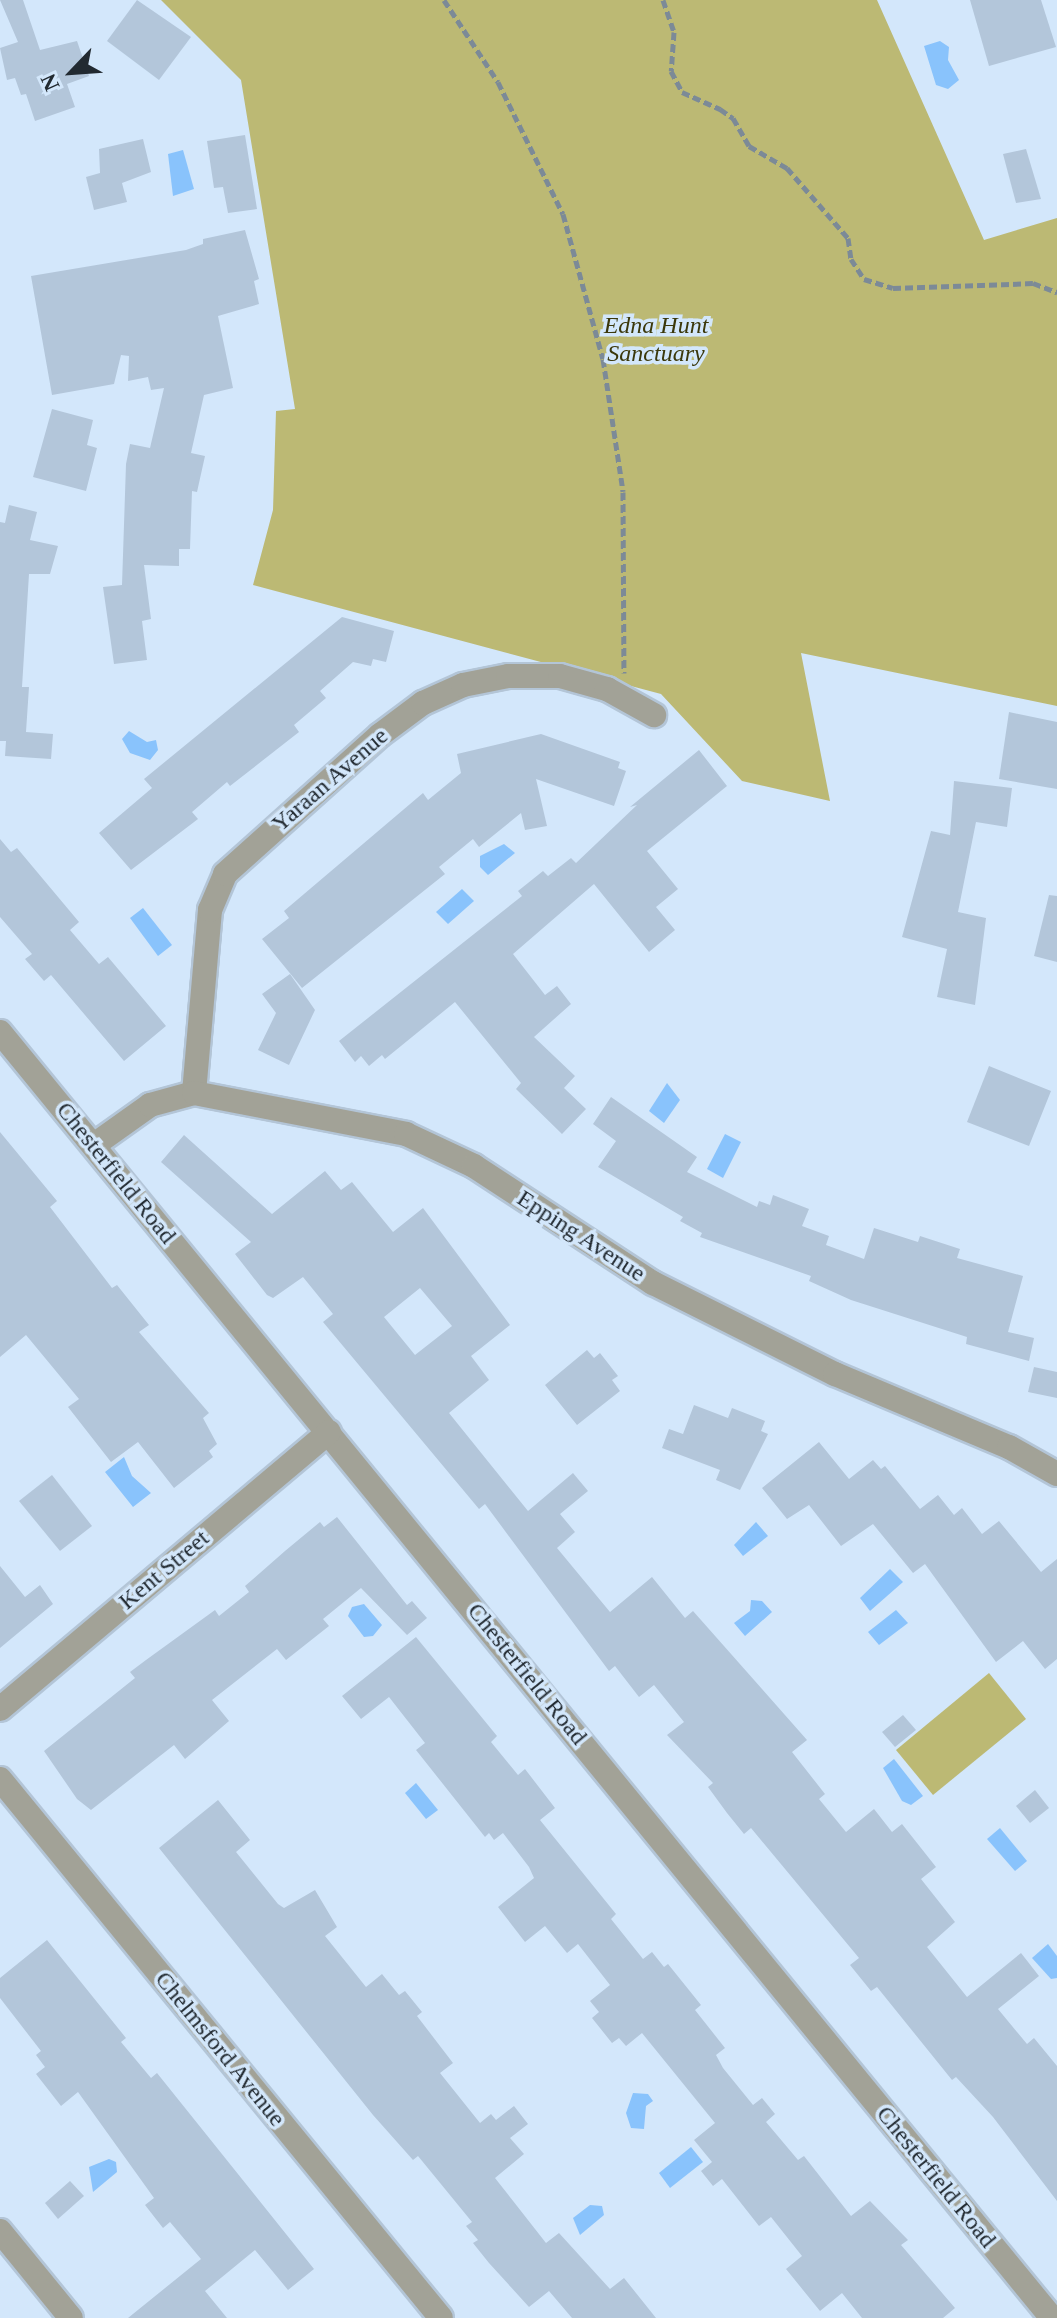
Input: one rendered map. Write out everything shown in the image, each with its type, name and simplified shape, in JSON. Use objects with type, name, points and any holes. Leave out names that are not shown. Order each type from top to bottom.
[{"type":"street","name":"Yaraan Avenue","points":[[194,1093],[210,910],[225,874],[380,735],[423,703],[463,685],[508,676],[560,676],[624,698],[654,715]]},
{"type":"street","name":"Chesterfield Road","points":[[0,1032],[1052,2318]]},
{"type":"street","name":"Epping Avenue","points":[[94,1145],[150,1105],[194,1093],[406,1134],[440,1146],[653,1283],[835,1374],[1009,1447],[1057,1474]]},
{"type":"street","name":"Kent Street","points":[[0,1709],[329,1432]]},
{"type":"street","name":"Chelmsford Avenue","points":[[0,1779],[441,2318]]},
{"type":"street","points":[[0,2231],[71,2318]]},
{"type":"path","points":[[444,0],[498,82],[563,214],[603,359],[623,492],[624,698]]},
{"type":"path","points":[[663,0],[674,32],[671,71],[682,92],[733,118],[749,146],[787,168],[848,238],[851,259],[864,279],[893,288],[1033,283],[1057,292]]},
{"type":"green space","name":"Edna Hunt Sanctuary","points":[[161,0],[877,0],[984,240],[1057,218],[1057,706],[801,653],[830,801],[742,781],[661,694],[253,585],[273,510],[276,411],[295,409],[241,80]]},
{"type":"green space","points":[[989,1673],[1026,1719],[933,1795],[896,1750]]},
{"type":"water","points":[[940,41],[949,47],[948,60],[959,80],[948,89],[936,85],[924,46]]},
{"type":"water","points":[[183,150],[194,189],[173,196],[168,154]]},
{"type":"water","points":[[129,731],[147,742],[156,740],[158,750],[150,760],[130,753],[122,739]]},
{"type":"water","points":[[504,844],[515,853],[488,875],[480,867],[480,856]]},
{"type":"water","points":[[462,889],[474,901],[448,924],[436,912]]},
{"type":"water","points":[[143,908],[172,945],[158,956],[130,918]]},
{"type":"water","points":[[667,1083],[680,1100],[664,1123],[649,1111]]},
{"type":"water","points":[[725,1134],[741,1142],[723,1178],[707,1169]]},
{"type":"water","points":[[124,1457],[132,1476],[151,1493],[133,1507],[105,1472]]},
{"type":"water","points":[[756,1522],[768,1536],[743,1556],[734,1545]]},
{"type":"water","points":[[890,1569],[903,1582],[870,1611],[860,1598]]},
{"type":"water","points":[[751,1600],[762,1601],[772,1612],[745,1636],[734,1623],[750,1611]]},
{"type":"water","points":[[364,1604],[382,1625],[373,1636],[364,1637],[348,1616],[352,1607]]},
{"type":"water","points":[[896,1610],[908,1623],[879,1645],[868,1632]]},
{"type":"water","points":[[894,1759],[923,1796],[911,1805],[902,1801],[883,1768]]},
{"type":"water","points":[[416,1783],[438,1810],[426,1819],[405,1793]]},
{"type":"water","points":[[1000,1828],[1027,1861],[1015,1871],[987,1839]]},
{"type":"water","points":[[1048,1944],[1057,1956],[1057,1978],[1051,1979],[1032,1958]]},
{"type":"water","points":[[633,2093],[648,2094],[653,2101],[646,2106],[644,2129],[631,2128],[626,2113]]},
{"type":"water","points":[[691,2147],[703,2162],[670,2188],[659,2173]]},
{"type":"water","points":[[109,2159],[116,2162],[117,2172],[93,2192],[89,2167]]},
{"type":"water","points":[[590,2205],[602,2206],[604,2215],[580,2235],[573,2218]]},
{"type":"building","points":[[0,0],[23,0],[40,50],[77,41],[89,76],[67,84],[75,107],[35,121],[26,94],[21,95],[15,78],[7,80],[0,48],[18,42]]},
{"type":"building","points":[[137,0],[191,37],[159,80],[107,41]]},
{"type":"building","points":[[970,0],[1041,0],[1056,47],[989,66]]},
{"type":"building","points":[[245,135],[257,209],[228,213],[223,187],[214,188],[207,141]]},
{"type":"building","points":[[143,139],[151,172],[122,183],[127,202],[94,210],[86,177],[100,173],[99,149]]},
{"type":"building","points":[[1026,149],[1041,199],[1016,203],[1003,154]]},
{"type":"building","points":[[245,230],[259,279],[254,281],[259,304],[218,316],[233,388],[204,395],[191,453],[205,456],[197,492],[192,491],[190,549],[179,549],[179,566],[144,565],[151,619],[142,621],[147,660],[114,664],[103,587],[122,585],[126,464],[130,444],[150,448],[164,388],[151,390],[148,377],[128,381],[129,356],[121,355],[114,384],[52,395],[31,276],[186,250],[203,244],[203,239]]},
{"type":"building","points":[[52,409],[93,420],[87,445],[97,448],[86,491],[33,477]]},
{"type":"building","points":[[9,505],[37,512],[30,540],[58,546],[50,574],[29,574],[22,687],[29,687],[26,732],[53,734],[51,759],[5,756],[6,741],[0,741],[0,522],[5,523]]},
{"type":"building","points":[[342,617],[394,631],[386,662],[373,659],[371,666],[353,662],[320,691],[326,698],[294,725],[299,732],[230,786],[227,782],[192,812],[198,819],[131,870],[99,833],[152,788],[144,779]]},
{"type":"building","points":[[1009,712],[1057,722],[1057,789],[999,779]]},
{"type":"building","points":[[541,734],[620,762],[618,768],[626,771],[614,806],[536,779],[547,826],[525,830],[521,813],[479,847],[473,839],[439,867],[445,874],[302,988],[262,939],[289,918],[284,911],[423,793],[428,800],[461,773],[457,754]]},
{"type":"building","points":[[699,750],[727,786],[647,851],[678,889],[656,907],[675,930],[649,952],[594,884],[513,954],[545,995],[557,986],[571,1004],[534,1037],[575,1076],[564,1088],[586,1109],[562,1134],[516,1089],[521,1083],[455,1002],[385,1059],[382,1055],[369,1066],[361,1056],[355,1062],[339,1041],[522,896],[518,891],[543,871],[548,876],[571,858],[576,863],[637,805],[630,807]]},
{"type":"building","points":[[954,781],[1012,788],[1007,827],[976,822],[958,912],[986,918],[975,1005],[937,997],[947,949],[902,937],[931,831],[950,835]]},
{"type":"building","points":[[0,839],[11,852],[17,848],[79,922],[70,930],[99,964],[108,957],[166,1026],[124,1061],[51,975],[44,981],[25,959],[32,954],[0,917]]},
{"type":"building","points":[[1049,895],[1057,896],[1057,962],[1034,956]]},
{"type":"building","points":[[290,974],[315,1010],[289,1065],[258,1050],[276,1013],[262,994]]},
{"type":"building","points":[[989,1066],[1051,1091],[1029,1146],[967,1122]]},
{"type":"building","points":[[611,1097],[697,1157],[687,1172],[757,1207],[759,1201],[770,1205],[773,1195],[809,1209],[802,1226],[829,1236],[826,1245],[864,1259],[874,1228],[918,1242],[920,1236],[960,1249],[957,1258],[1023,1276],[1008,1332],[1034,1338],[1029,1361],[966,1344],[967,1337],[851,1300],[809,1281],[811,1276],[700,1237],[702,1233],[680,1221],[683,1217],[598,1167],[616,1141],[593,1124]]},
{"type":"building","points":[[0,1132],[57,1201],[50,1207],[112,1288],[117,1285],[149,1325],[139,1332],[209,1413],[203,1418],[217,1444],[209,1451],[213,1457],[174,1488],[138,1442],[111,1462],[68,1407],[79,1399],[26,1335],[0,1357]]},
{"type":"building","points":[[184,1135],[272,1214],[325,1171],[341,1190],[352,1182],[393,1232],[423,1208],[510,1325],[471,1356],[489,1380],[449,1413],[528,1511],[573,1473],[588,1491],[560,1514],[575,1532],[557,1548],[610,1612],[652,1577],[685,1618],[693,1611],[807,1740],[792,1752],[825,1794],[819,1799],[846,1832],[874,1809],[892,1832],[902,1824],[936,1867],[921,1879],[955,1922],[927,1947],[967,1997],[1021,1953],[1039,1976],[998,2009],[1027,2044],[1034,2038],[1057,2066],[1057,2201],[993,2117],[956,2077],[952,2080],[877,1987],[871,1991],[850,1965],[859,1958],[751,1828],[744,1834],[727,1813],[708,1787],[713,1783],[667,1735],[684,1722],[654,1685],[639,1697],[615,1666],[609,1671],[485,1504],[479,1509],[323,1322],[333,1314],[303,1277],[273,1298],[267,1295],[235,1254],[251,1242],[161,1162]],"holes":[[[420,1288],[452,1326],[415,1355],[384,1317]]]},
{"type":"building","points":[[587,1350],[594,1358],[600,1353],[618,1376],[612,1380],[620,1391],[577,1425],[545,1385]]},
{"type":"building","points":[[1034,1367],[1057,1372],[1057,1398],[1028,1392]]},
{"type":"building","points":[[694,1405],[728,1418],[732,1408],[765,1421],[761,1431],[768,1434],[740,1490],[716,1480],[720,1470],[662,1448],[669,1429],[683,1434]]},
{"type":"building","points":[[819,1442],[849,1479],[873,1460],[881,1469],[885,1466],[920,1509],[938,1495],[954,1515],[962,1508],[982,1534],[999,1521],[1041,1572],[1057,1559],[1057,1659],[1045,1669],[1023,1641],[996,1662],[925,1564],[913,1573],[873,1524],[841,1546],[809,1505],[787,1519],[762,1488]]},
{"type":"building","points":[[52,1475],[92,1526],[60,1551],[19,1501]]},
{"type":"building","points":[[337,1517],[407,1605],[412,1601],[427,1618],[407,1635],[361,1588],[323,1619],[329,1626],[286,1660],[277,1649],[212,1700],[229,1721],[185,1759],[174,1745],[91,1810],[77,1799],[44,1751],[135,1678],[130,1672],[215,1610],[219,1616],[249,1592],[245,1586],[285,1551],[320,1522],[324,1527]]},
{"type":"building","points":[[0,1566],[25,1597],[40,1585],[53,1604],[0,1648]]},
{"type":"building","points":[[416,1637],[497,1736],[491,1742],[518,1775],[525,1769],[555,1808],[540,1820],[616,1914],[611,1919],[643,1959],[652,1952],[664,1967],[668,1964],[701,2005],[695,2010],[725,2048],[716,2055],[723,2068],[753,2105],[762,2098],[775,2114],[766,2122],[798,2160],[804,2156],[851,2216],[870,2201],[908,2240],[901,2245],[955,2308],[943,2318],[862,2318],[842,2293],[820,2311],[786,2269],[802,2256],[771,2217],[759,2226],[722,2179],[713,2186],[701,2171],[712,2162],[694,2140],[715,2123],[642,2033],[626,2046],[619,2038],[612,2043],[592,2018],[599,2012],[590,2001],[610,1985],[578,1944],[567,1953],[545,1926],[525,1942],[498,1907],[534,1878],[529,1867],[503,1833],[494,1840],[489,1833],[485,1837],[416,1750],[425,1743],[389,1697],[361,1719],[342,1696]]},
{"type":"building","points":[[903,1715],[916,1730],[895,1747],[882,1732]]},
{"type":"building","points":[[1035,1790],[1049,1808],[1030,1823],[1016,1806]]},
{"type":"building","points":[[218,1800],[250,1840],[236,1852],[278,1904],[284,1908],[315,1890],[337,1927],[325,1936],[366,1987],[382,1974],[399,1995],[405,1991],[422,2012],[417,2016],[453,2063],[440,2073],[480,2123],[491,2114],[496,2120],[514,2106],[528,2124],[510,2138],[524,2154],[495,2178],[546,2243],[559,2233],[610,2289],[624,2278],[656,2318],[572,2318],[549,2291],[529,2307],[489,2263],[473,2243],[478,2240],[466,2226],[472,2222],[418,2156],[413,2160],[373,2115],[159,1848]]},
{"type":"building","points":[[47,1940],[126,2038],[121,2042],[151,2078],[157,2073],[314,2269],[288,2290],[255,2250],[205,2291],[227,2318],[128,2318],[201,2259],[170,2222],[163,2228],[145,2205],[154,2198],[78,2092],[61,2106],[36,2074],[45,2067],[36,2055],[41,2051],[0,1998],[0,1978]]},
{"type":"building","points":[[70,2181],[84,2196],[58,2219],[45,2203]]}]
